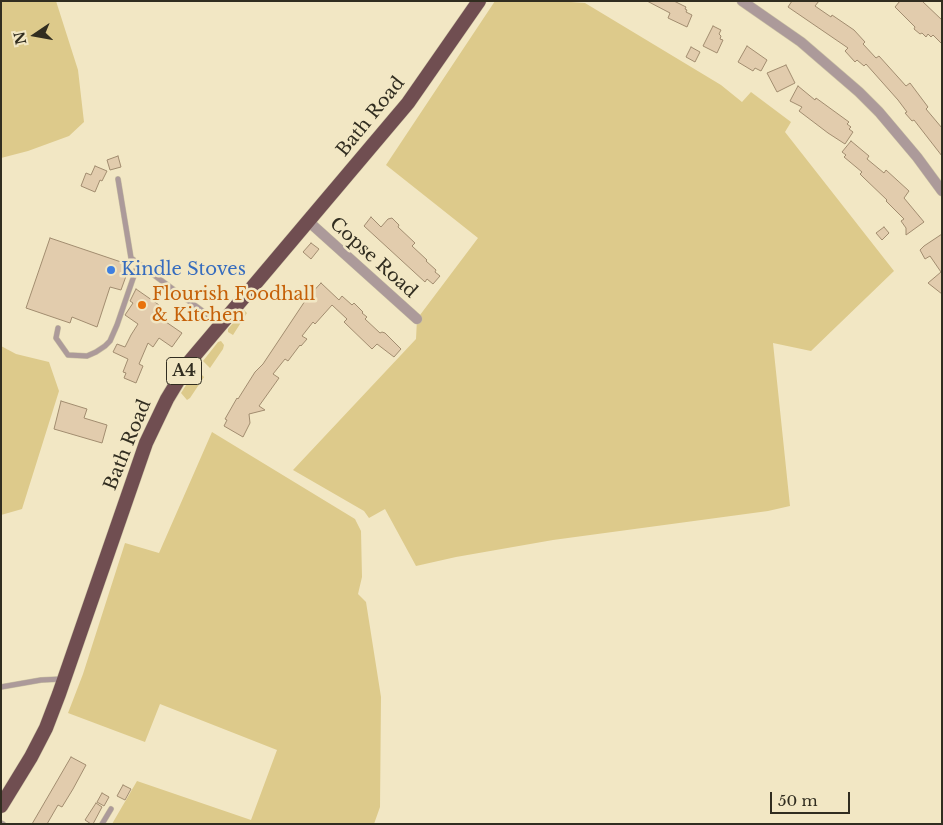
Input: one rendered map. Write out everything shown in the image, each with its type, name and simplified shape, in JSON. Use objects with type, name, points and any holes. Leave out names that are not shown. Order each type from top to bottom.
[{"type":"highway","name":"Bath Road","points":[[1,806],[46,728],[65,679],[146,443],[167,399],[190,361],[220,324],[408,103],[478,1]]},
{"type":"street","points":[[742,1],[801,42],[858,92],[879,112],[917,157],[942,191]]},
{"type":"street","name":"Copse Road","points":[[308,221],[417,319]]},
{"type":"lane","points":[[118,179],[132,258],[220,324]]},
{"type":"lane","points":[[58,328],[56,338],[68,355],[87,356],[105,346],[110,341],[117,325],[138,264]]},
{"type":"lane","points":[[1,687],[41,680],[65,679]]},
{"type":"lane","points":[[102,824],[111,809]]},
{"type":"shaded area","points":[[1,1],[56,1],[78,70],[84,122],[69,136],[28,151],[1,158]]},
{"type":"shaded area","points":[[495,1],[585,3],[721,85],[742,102],[751,92],[791,122],[785,132],[894,271],[811,351],[773,343],[790,506],[768,511],[553,540],[416,566],[385,509],[369,518],[364,511],[293,470],[416,339],[417,319],[478,238],[386,165]]},
{"type":"shaded area","points":[[244,310],[247,313],[233,335],[228,332],[228,329]]},
{"type":"shaded area","points":[[221,341],[224,345],[223,349],[210,368],[203,361],[218,342]]},
{"type":"shaded area","points":[[1,346],[16,354],[49,362],[59,391],[22,509],[1,515]]},
{"type":"shaded area","points":[[195,371],[204,377],[187,400],[181,393]]},
{"type":"shaded area","points":[[212,432],[355,519],[361,531],[362,577],[358,594],[366,602],[381,697],[380,807],[374,824],[112,824],[137,781],[251,820],[277,750],[160,704],[145,742],[68,713],[83,674],[125,543],[159,553]]},
{"type":"building","points":[[647,1],[674,1],[686,7],[686,12],[692,15],[687,27],[668,18],[670,13]]},
{"type":"building","points":[[792,1],[819,1],[815,6],[854,30],[865,42],[863,44],[876,58],[879,56],[906,86],[910,83],[928,107],[926,109],[942,128],[942,156],[914,120],[912,121],[905,113],[907,112],[898,100],[866,64],[864,66],[857,60],[855,62],[845,51],[848,48],[788,7]]},
{"type":"building","points":[[900,1],[922,1],[942,20],[942,44],[933,35],[931,37],[928,34],[926,37],[914,29],[915,27],[895,7]]},
{"type":"building","points":[[713,26],[721,30],[719,34],[721,36],[720,39],[723,40],[717,53],[703,46]]},
{"type":"building","points":[[747,46],[767,60],[761,71],[755,68],[753,71],[738,62]]},
{"type":"building","points":[[691,47],[700,52],[695,62],[686,57]]},
{"type":"building","points":[[786,65],[795,83],[777,92],[767,73]]},
{"type":"building","points":[[798,86],[815,100],[816,98],[849,122],[847,124],[851,127],[849,129],[853,132],[845,144],[799,111],[802,107],[790,101]]},
{"type":"building","points":[[851,141],[869,156],[867,159],[884,173],[886,170],[909,191],[904,198],[924,222],[906,235],[906,228],[901,221],[904,219],[860,174],[862,172],[844,157],[846,155],[842,152]]},
{"type":"building","points":[[118,156],[121,167],[110,170],[107,160]]},
{"type":"building","points":[[95,166],[107,171],[102,181],[100,180],[95,192],[81,186],[86,173],[91,175]]},
{"type":"building","points":[[371,217],[381,227],[388,219],[392,218],[399,225],[398,227],[415,243],[412,246],[440,276],[433,284],[427,279],[425,282],[364,226]]},
{"type":"building","points":[[884,227],[889,233],[882,240],[876,233]]},
{"type":"building","points":[[942,234],[942,294],[928,283],[941,272],[930,256],[925,259],[920,250]]},
{"type":"building","points":[[50,238],[130,265],[121,290],[110,287],[97,327],[72,317],[70,323],[26,308]]},
{"type":"building","points":[[311,243],[319,249],[311,259],[303,252]]},
{"type":"building","points":[[321,283],[339,300],[342,296],[352,305],[354,303],[367,317],[365,319],[380,333],[385,333],[401,349],[394,357],[377,344],[372,349],[344,322],[347,319],[332,305],[315,324],[313,322],[302,336],[307,339],[288,361],[285,359],[273,374],[279,378],[259,406],[265,410],[249,414],[250,423],[243,437],[224,426],[227,420],[225,419],[237,398],[263,364],[307,298]]},
{"type":"building","points":[[136,289],[159,305],[153,313],[182,333],[172,347],[159,338],[153,347],[148,343],[139,364],[143,366],[136,383],[124,378],[126,373],[123,372],[128,359],[113,352],[117,344],[125,347],[138,324],[125,315],[133,303],[130,301]]},
{"type":"building","points":[[61,401],[87,409],[84,418],[107,425],[102,443],[54,429]]},
{"type":"building","points":[[71,757],[86,765],[73,789],[62,807],[58,805],[47,824],[32,824]]},
{"type":"building","points":[[123,785],[131,789],[125,800],[117,796]]},
{"type":"building","points":[[102,793],[109,797],[104,806],[97,802]]},
{"type":"building","points":[[96,803],[102,807],[93,824],[91,824],[85,820]]},
{"type":"place","name":"Kindle Stoves","points":[[111,270]]},
{"type":"place","name":"Flourish Foodhall & Kitchen","points":[[142,305]]}]
